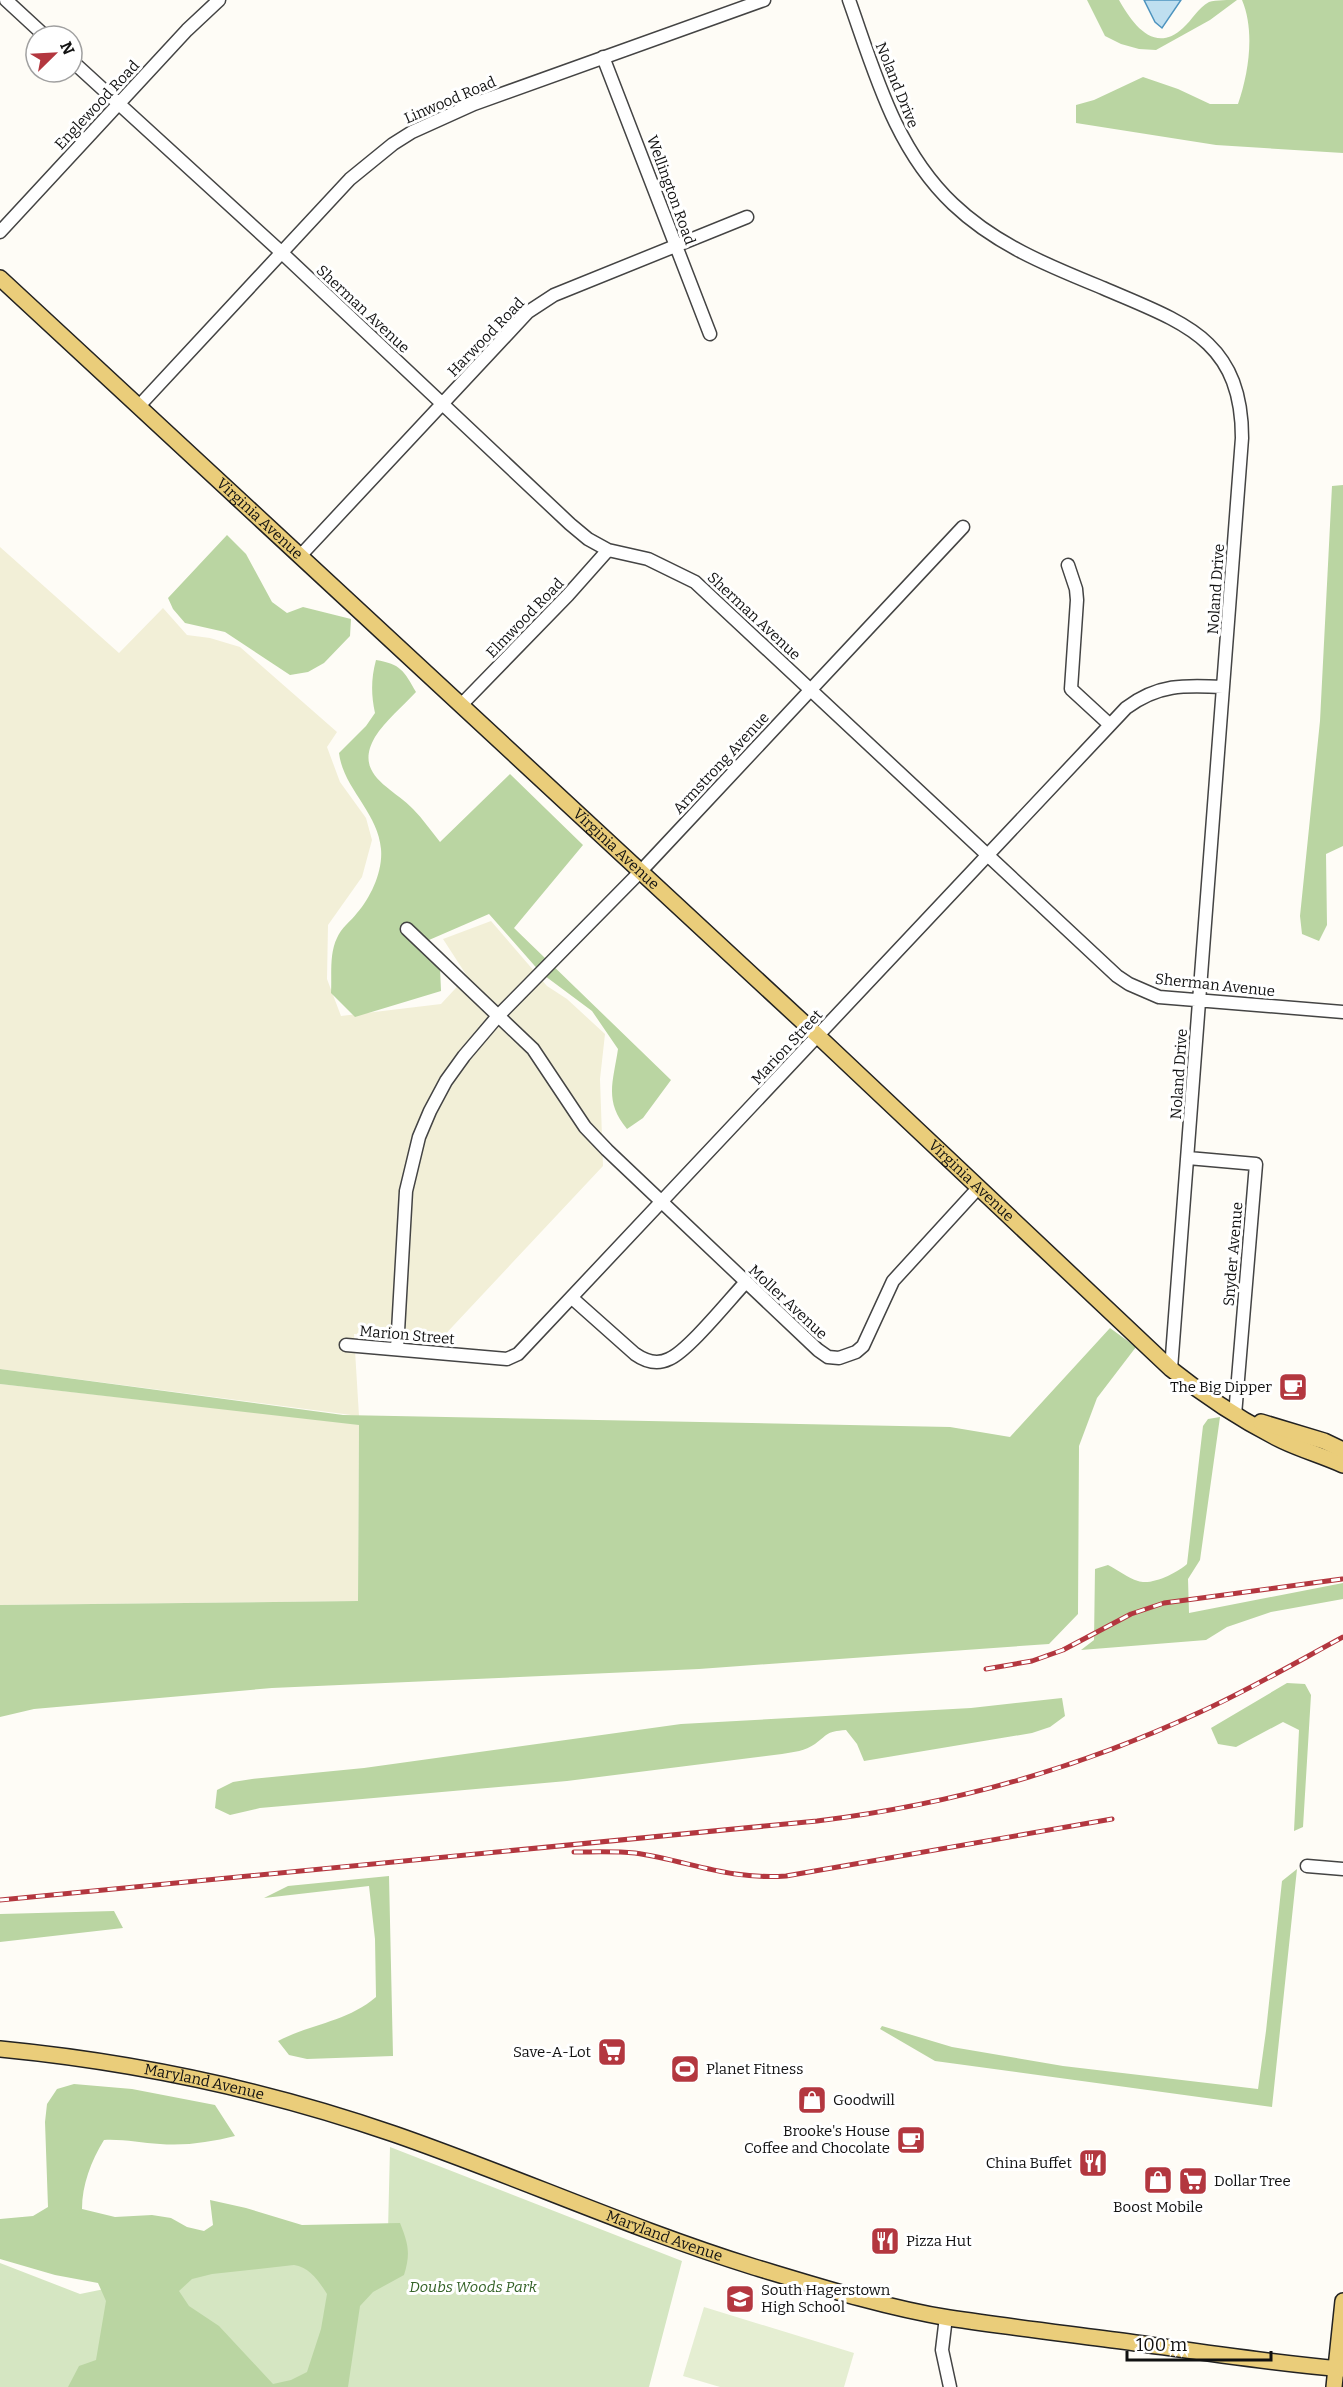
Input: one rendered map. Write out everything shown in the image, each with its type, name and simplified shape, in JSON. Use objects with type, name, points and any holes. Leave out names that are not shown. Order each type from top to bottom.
[{"type":"main road","name":"Virginia Avenue","points":[[0,278],[462,704],[979,1187],[1170,1369],[1235,1415],[1285,1442],[1343,1465]]},
{"type":"main road","name":"Virginia Avenue","points":[[1235,1415],[1293,1431],[1343,1450]]},
{"type":"main road","name":"Maryland Avenue","points":[[0,2049],[150,2069],[240,2088],[320,2110],[393,2134],[751,2266],[865,2298],[946,2317],[1255,2360],[1339,2369]]},
{"type":"main road","points":[[1334,2387],[1339,2369],[1343,2301]]},
{"type":"street","points":[[6,0],[32,24]]},
{"type":"street","name":"Englewood Road","points":[[0,232],[118,103],[187,30],[219,0]]},
{"type":"street","name":"Linwood Road","points":[[139,406],[350,179],[372,159],[412,132],[474,104],[764,0]]},
{"type":"street","name":"Noland Drive","points":[[849,0],[888,110],[900,136],[928,178],[953,204],[981,229],[1013,249],[1184,324],[1210,346],[1231,376],[1238,394],[1242,415],[1242,438],[1170,1369]]},
{"type":"street","name":"Wellington Road","points":[[603,57],[710,334]]},
{"type":"street","name":"Sherman Avenue","points":[[84,72],[281,252],[570,524],[608,550],[648,559],[695,582],[986,855],[1129,984],[1159,997],[1343,1012]]},
{"type":"street","name":"Harwood Road","points":[[301,555],[512,329],[540,304],[554,295],[747,217]]},
{"type":"street","name":"Armstrong Avenue","points":[[397,1349],[406,1191],[419,1137],[429,1111],[446,1082],[464,1056],[498,1016],[641,871],[963,527]]},
{"type":"street","name":"Elmwood Road","points":[[462,704],[568,595],[608,550]]},
{"type":"street","points":[[1068,566],[1076,588],[1077,600],[1071,689],[1109,724]]},
{"type":"street","name":"Marion Street","points":[[346,1345],[513,1358],[661,1204],[1109,724],[1139,698],[1155,690],[1192,686],[1223,687]]},
{"type":"street","name":"Moller Avenue","points":[[407,929],[533,1049],[585,1127],[661,1204],[828,1357],[847,1356],[863,1346],[885,1296],[903,1269],[979,1187]]},
{"type":"street","name":"Snyder Avenue","points":[[1188,1158],[1256,1164],[1235,1415]]},
{"type":"street","points":[[572,1298],[641,1359],[658,1362],[668,1360],[683,1349],[745,1283]]},
{"type":"street","points":[[1307,1866],[1343,1869]]},
{"type":"street","points":[[946,2317],[942,2350],[950,2387]]},
{"type":"shaded area","points":[[0,547],[119,653],[163,608],[187,635],[210,638],[240,647],[337,732],[327,747],[340,782],[366,818],[372,840],[362,877],[328,925],[327,979],[341,1016],[441,1004],[467,976],[443,939],[491,921],[547,986],[567,999],[605,1034],[600,1079],[603,1166],[439,1341],[354,1334],[359,1416],[0,1369]]},
{"type":"shaded area","points":[[0,1384],[359,1424],[358,1601],[0,1605]]},
{"type":"green space","points":[[1087,0],[1119,0],[1130,18],[1145,33],[1163,38],[1183,28],[1209,2],[1237,0],[1210,20],[1156,50],[1139,49],[1105,36]]},
{"type":"green space","points":[[1242,0],[1343,0],[1343,153],[1216,145],[1076,123],[1076,105],[1094,100],[1143,77],[1178,89],[1210,104],[1238,104],[1249,52],[1248,25]]},
{"type":"green space","points":[[1343,485],[1343,846],[1326,854],[1327,925],[1319,941],[1302,934],[1300,916],[1320,721],[1332,486]]},
{"type":"green space","points":[[227,535],[246,554],[272,602],[287,613],[303,607],[351,619],[350,636],[324,663],[308,672],[290,675],[225,632],[185,623],[173,609],[168,598]]},
{"type":"green space","points":[[376,660],[396,666],[401,670],[416,692],[375,737],[369,750],[372,771],[386,787],[413,809],[440,842],[510,774],[583,845],[514,928],[671,1080],[643,1118],[627,1129],[615,1109],[613,1100],[612,1091],[618,1049],[592,1011],[541,973],[489,914],[429,940],[440,967],[441,991],[355,1017],[331,993],[334,944],[341,931],[367,899],[380,866],[381,849],[374,823],[347,778],[339,753],[366,726],[375,713],[372,686]]},
{"type":"green space","points":[[1110,1328],[1136,1347],[1097,1398],[1079,1446],[1078,1614],[1049,1644],[699,1669],[272,1688],[34,1709],[0,1717],[0,1605],[358,1601],[359,1425],[0,1384],[0,1369],[343,1415],[950,1427],[1010,1437]]},
{"type":"green space","points":[[1220,1417],[1200,1560],[1188,1579],[1189,1613],[1343,1583],[1343,1599],[1271,1612],[1227,1627],[1206,1640],[1081,1650],[1094,1640],[1095,1569],[1108,1565],[1130,1578],[1150,1582],[1164,1578],[1187,1564],[1203,1426],[1208,1419]]},
{"type":"green space","points":[[1287,1683],[1305,1684],[1311,1695],[1303,1827],[1294,1831],[1299,1730],[1283,1722],[1236,1747],[1218,1744],[1211,1728]]},
{"type":"green space","points":[[1062,1698],[1065,1716],[1050,1727],[1032,1733],[864,1761],[857,1744],[846,1730],[831,1732],[811,1746],[795,1752],[567,1781],[260,1808],[230,1815],[215,1808],[217,1790],[233,1782],[252,1779],[364,1768],[681,1724],[971,1708]]},
{"type":"green space","points":[[1297,1869],[1272,2107],[935,2061],[880,2029],[882,2026],[952,2047],[1063,2066],[1258,2089],[1282,1881]]},
{"type":"green space","points":[[389,1876],[393,2056],[307,2059],[289,2055],[278,2041],[353,2012],[376,1997],[375,1939],[369,1886],[264,1898],[288,1886]]},
{"type":"green space","points":[[114,1911],[123,1928],[0,1942],[0,1914]]},
{"type":"green space","points":[[74,2084],[132,2089],[215,2105],[235,2136],[208,2142],[179,2144],[104,2140],[88,2173],[82,2209],[115,2217],[152,2215],[171,2218],[187,2227],[204,2231],[213,2225],[210,2200],[302,2225],[400,2223],[408,2248],[404,2275],[373,2292],[360,2306],[348,2387],[68,2387],[79,2366],[96,2360],[106,2301],[98,2283],[55,2275],[0,2259],[0,2219],[33,2216],[48,2207],[45,2122],[47,2104],[57,2089]],"holes":[[[299,2266],[313,2275],[327,2294],[321,2329],[307,2372],[291,2380],[273,2384],[219,2326],[189,2306],[179,2291],[192,2279],[212,2274]]]},
{"type":"green space","name":"Doubs Woods Park","points":[[390,2147],[682,2261],[649,2387],[0,2387],[0,2263],[80,2294],[388,2231]]},
{"type":"green space","points":[[704,2307],[854,2353],[844,2387],[720,2387],[683,2376]]},
{"type":"water","points":[[1144,0],[1181,0],[1162,28],[1155,22]]},
{"type":"railway","points":[[986,1669],[1032,1661],[1063,1650],[1131,1614],[1164,1603],[1342,1579]]},
{"type":"railway","points":[[0,1900],[817,1821],[915,1805],[964,1795],[1059,1768],[1152,1733],[1235,1696],[1343,1637]]},
{"type":"railway","points":[[574,1852],[635,1853],[727,1873],[786,1876],[1112,1819]]},
{"type":"place","name":"The Big Dipper","points":[[1293,1387]]},
{"type":"place","name":"Save-A-Lot","points":[[612,2052]]},
{"type":"place","name":"Planet Fitness","points":[[685,2069]]},
{"type":"place","name":"Goodwill","points":[[812,2100]]},
{"type":"place","name":"Brooke's House Coffee and Chocolate","points":[[911,2140]]},
{"type":"place","name":"China Buffet","points":[[1093,2163]]},
{"type":"place","name":"Boost Mobile","points":[[1158,2180]]},
{"type":"place","name":"Dollar Tree","points":[[1193,2181]]},
{"type":"place","name":"Pizza Hut","points":[[885,2241]]},
{"type":"place","name":"South Hagerstown High School","points":[[740,2299]]}]
